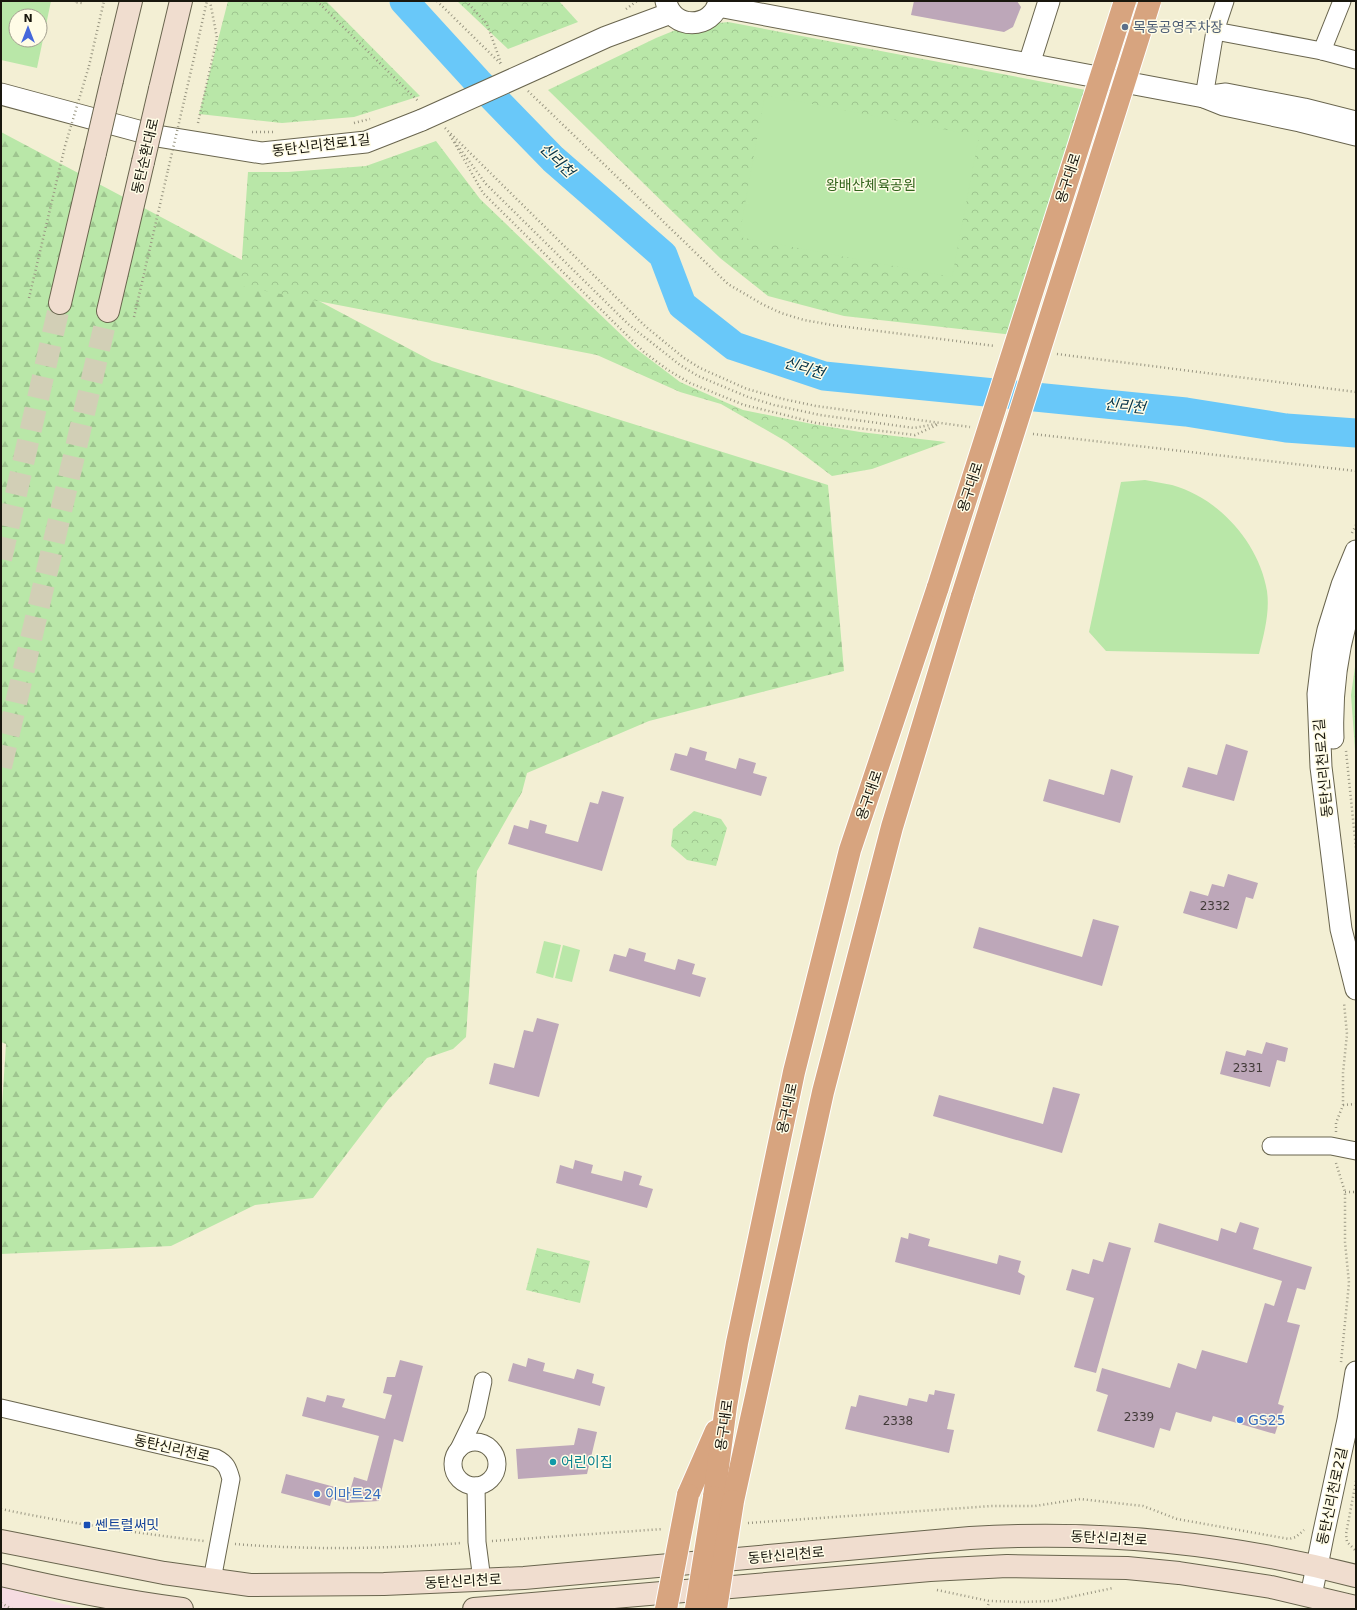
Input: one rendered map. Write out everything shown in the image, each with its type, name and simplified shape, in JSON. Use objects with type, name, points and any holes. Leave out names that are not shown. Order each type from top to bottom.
[{"type":"highway","name":"용구대로","points":[[696,1609],[735,1506],[726,1406],[737,1343],[794,1072],[850,850],[938,587],[1125,1]]},
{"type":"highway","name":"용구대로","points":[[716,1609],[752,1412],[823,1092],[892,827],[962,596],[1150,1]]},
{"type":"highway","points":[[666,1609],[688,1495],[726,1406]]},
{"type":"highway","points":[[732,1609],[735,1506]]},
{"type":"main road","points":[[60,303],[131,1]]},
{"type":"main road","name":"동탄순환대로","points":[[108,311],[181,1]]},
{"type":"main road","name":"동탄신리천로","points":[[1,1540],[164,1573],[250,1585],[384,1584],[482,1580],[1014,1536],[1080,1536],[1167,1541],[1222,1548],[1318,1566],[1356,1576]]},
{"type":"main road","name":"동탄신리천로","points":[[482,1609],[930,1570],[1007,1566],[1127,1568],[1178,1573],[1271,1587],[1356,1607]]},
{"type":"main road","points":[[1,1576],[73,1592],[141,1604],[182,1609]]},
{"type":"main road","points":[[482,1580],[482,1609]]},
{"type":"street","points":[[1030,64],[1049,1]]},
{"type":"street","points":[[1204,97],[1215,31],[1225,1]]},
{"type":"street","points":[[1322,51],[1342,1]]},
{"type":"street","name":"동탄신리천로1길","points":[[1,94],[157,136],[262,153],[366,142],[421,112],[542,66],[668,7],[676,19],[684,22],[696,23],[708,19],[714,14],[718,4]]},
{"type":"street","points":[[718,4],[1204,97],[1224,105],[1300,121],[1356,135]]},
{"type":"street","points":[[1215,31],[1322,51],[1356,60]]},
{"type":"street","points":[[1204,97],[1226,94],[1304,109],[1356,122]]},
{"type":"street","name":"동탄신리천로2길","points":[[1356,551],[1342,585],[1328,630],[1323,654],[1318,694],[1321,767],[1339,914],[1341,929],[1356,989]]},
{"type":"street","name":"동탄신리천로2길","points":[[1356,589],[1342,632],[1338,654],[1333,724],[1335,765],[1356,951]]},
{"type":"street","points":[[1271,1146],[1331,1146],[1356,1151]]},
{"type":"street","name":"동탄신리천로2길","points":[[1311,1596],[1348,1420],[1348,1368]]},
{"type":"street","points":[[476,1414],[478,1432],[485,1445],[494,1456],[496,1462],[496,1469],[489,1481],[476,1486],[462,1482],[453,1470],[453,1463],[454,1456],[476,1414],[483,1381]]},
{"type":"street","name":"동탄신리천로","points":[[1,1408],[216,1458],[223,1462],[228,1468],[231,1479],[212,1580]]},
{"type":"street","points":[[458,1450],[464,1445],[472,1443],[485,1445]]},
{"type":"street","points":[[476,1486],[477,1542],[482,1580]]},
{"type":"path","points":[[75,1],[74,2],[82,3],[83,1]]},
{"type":"path","points":[[29,298],[65,146],[89,66],[104,1]]},
{"type":"path","points":[[134,317],[208,1]]},
{"type":"path","points":[[205,124],[196,123],[216,38],[208,1]]},
{"type":"path","points":[[317,1],[421,112]]},
{"type":"path","points":[[437,1],[507,70]]},
{"type":"path","points":[[466,1],[487,24],[502,65]]},
{"type":"path","points":[[524,87],[728,284],[762,304],[781,313],[811,321],[996,346]]},
{"type":"path","points":[[350,124],[376,117]]},
{"type":"path","points":[[443,126],[486,184],[628,324],[680,365],[698,376],[748,397],[774,405],[820,415],[914,428],[940,423]]},
{"type":"path","points":[[251,132],[279,132]]},
{"type":"path","points":[[448,132],[645,326],[684,358],[700,368],[747,388],[783,399],[816,406],[971,427]]},
{"type":"path","points":[[448,132],[483,193],[645,353],[668,370],[690,383],[744,405],[816,422],[915,435],[940,423]]},
{"type":"path","points":[[1051,353],[1356,392]]},
{"type":"path","points":[[1026,433],[1356,470]]},
{"type":"path","points":[[1336,1124],[1343,1105],[1356,1104]]},
{"type":"path","points":[[1336,1166],[1345,1192],[1345,1242],[1349,1283],[1348,1368]]},
{"type":"path","points":[[1345,1192],[1356,1192]]},
{"type":"path","points":[[1356,1481],[1346,1534],[1347,1542],[1356,1551]]},
{"type":"path","points":[[735,1506],[1035,1506],[1080,1499],[1143,1506],[1177,1519],[1289,1539],[1296,1537],[1308,1525]]},
{"type":"path","points":[[1,1509],[48,1519],[127,1532],[219,1543],[284,1548],[414,1547],[665,1529]]},
{"type":"path","points":[[935,1589],[989,1602],[1052,1601],[1117,1587]]},
{"type":"path","points":[[987,1609],[989,1602]]},
{"type":"path","points":[[1,1603],[12,1609]]},
{"type":"shaded area","points":[[1,1586],[63,1604],[86,1609],[1,1609]]},
{"type":"green space","points":[[1,1],[51,1],[48,15],[48,8],[8,8],[8,48],[41,48],[37,68],[1,60]]},
{"type":"green space","points":[[228,1],[326,1],[420,96],[354,117],[282,123],[199,114]]},
{"type":"green space","points":[[457,1],[559,1],[578,22],[508,49]]},
{"type":"green space","name":"왕배산체육공원","points":[[728,22],[1091,91],[1022,336],[844,316],[768,296],[720,258],[548,90],[656,38],[683,27]]},
{"type":"green space","points":[[765,95],[979,136],[952,277],[739,237]]},
{"type":"green space","points":[[1,132],[432,361],[828,485],[844,671],[649,721],[527,773],[522,792],[477,871],[466,1037],[453,1049],[427,1058],[388,1100],[313,1198],[255,1205],[171,1246],[1,1254],[1,1121],[6,1044],[1,1042]]},
{"type":"green space","points":[[436,141],[480,199],[635,348],[680,382],[743,410],[860,432],[946,442],[872,469],[832,476],[787,442],[721,404],[680,392],[597,355],[240,286],[248,172],[288,172],[366,166]]},
{"type":"green space","points":[[1145,480],[1172,485],[1189,491],[1206,500],[1234,525],[1246,540],[1263,573],[1268,599],[1265,631],[1259,654],[1106,651],[1089,632],[1121,482]]},
{"type":"green space","points":[[1356,660],[1356,763],[1351,695]]},
{"type":"green space","points":[[694,811],[721,819],[727,828],[716,866],[687,860],[671,846],[673,829]]},
{"type":"green space","points":[[544,941],[561,945],[553,978],[536,973]]},
{"type":"green space","points":[[563,945],[580,950],[572,982],[555,978]]},
{"type":"green space","points":[[537,1248],[590,1261],[580,1303],[526,1290]]},
{"type":"building","points":[[914,1],[1017,1],[1021,7],[1013,27],[1004,32],[911,15]]},
{"type":"building","points":[[1226,744],[1248,751],[1234,801],[1182,787],[1188,767],[1217,775]]},
{"type":"building","points":[[690,747],[707,752],[705,760],[736,769],[739,758],[756,763],[753,773],[767,777],[761,796],[670,770],[675,753],[687,756]]},
{"type":"building","points":[[1111,769],[1133,776],[1120,823],[1043,801],[1049,779],[1104,795]]},
{"type":"building","points":[[602,791],[624,797],[602,871],[508,844],[514,825],[528,829],[530,820],[547,825],[545,833],[578,842],[590,802],[598,804]]},
{"type":"building","points":[[1228,874],[1258,883],[1253,899],[1246,897],[1237,929],[1183,913],[1190,891],[1208,896],[1212,884],[1224,887]]},
{"type":"building","points":[[1093,919],[1119,926],[1102,986],[973,948],[979,927],[1082,957]]},
{"type":"building","points":[[629,948],[646,953],[644,961],[675,970],[678,959],[695,964],[692,974],[706,978],[700,997],[609,971],[614,954],[626,957]]},
{"type":"building","points":[[537,1018],[559,1024],[539,1097],[489,1084],[494,1063],[514,1068],[524,1030],[533,1032]]},
{"type":"building","points":[[1266,1042],[1288,1048],[1285,1062],[1277,1060],[1270,1087],[1220,1074],[1226,1051],[1245,1056],[1247,1050],[1262,1054]]},
{"type":"building","points":[[1053,1087],[1080,1094],[1062,1153],[933,1116],[939,1095],[1043,1124]]},
{"type":"building","points":[[575,1160],[593,1165],[591,1173],[622,1181],[624,1171],[642,1176],[639,1185],[653,1189],[647,1208],[556,1183],[560,1165],[573,1169]]},
{"type":"building","points":[[1240,1222],[1259,1228],[1253,1249],[1312,1267],[1305,1290],[1297,1288],[1287,1322],[1300,1325],[1278,1404],[1284,1406],[1275,1434],[1213,1416],[1211,1422],[1176,1412],[1170,1431],[1160,1428],[1154,1448],[1097,1431],[1108,1395],[1096,1391],[1102,1368],[1170,1388],[1178,1363],[1196,1369],[1202,1350],[1247,1363],[1265,1303],[1274,1306],[1282,1281],[1154,1242],[1159,1223],[1218,1241],[1221,1228],[1236,1233]]},
{"type":"building","points":[[909,1233],[930,1239],[928,1246],[997,1264],[999,1255],[1021,1261],[1018,1272],[1025,1276],[1020,1295],[895,1262],[901,1237],[908,1239]]},
{"type":"building","points":[[1109,1242],[1131,1248],[1096,1373],[1074,1367],[1094,1298],[1066,1290],[1072,1269],[1089,1274],[1093,1259],[1103,1262]]},
{"type":"building","points":[[528,1358],[545,1363],[543,1371],[574,1379],[577,1369],[594,1374],[592,1383],[605,1387],[600,1406],[508,1381],[513,1363],[526,1367]]},
{"type":"building","points":[[400,1360],[423,1366],[403,1442],[394,1439],[379,1501],[347,1503],[332,1499],[330,1506],[281,1493],[286,1474],[350,1491],[354,1477],[367,1481],[379,1436],[302,1416],[307,1397],[325,1402],[327,1395],[345,1399],[342,1407],[385,1419],[392,1395],[383,1393],[387,1377],[395,1377]]},
{"type":"building","points":[[935,1390],[955,1394],[947,1429],[954,1430],[949,1453],[845,1429],[851,1406],[856,1407],[859,1395],[907,1406],[909,1398],[927,1402],[929,1394],[934,1395]]},
{"type":"building","name":"어린이집","points":[[578,1428],[597,1432],[587,1474],[518,1479],[516,1449],[574,1445]]},
{"type":"waterway","name":"신리천","points":[[404,1],[478,82],[553,159],[663,255],[682,305],[734,346],[824,376],[1186,412],[1286,428],[1356,433]]},
{"type":"tunnel","points":[[1,559],[60,303]]},
{"type":"tunnel","points":[[1,767],[108,311]]},
{"type":"place","name":"목동공영주차장","points":[[1125,27]]},
{"type":"place","name":"GS25","points":[[1240,1420]]},
{"type":"place","name":"어린이집","points":[[553,1462]]},
{"type":"place","name":"이마트24","points":[[317,1494]]},
{"type":"place","name":"쎈트럴써밋","points":[[87,1525]]}]
